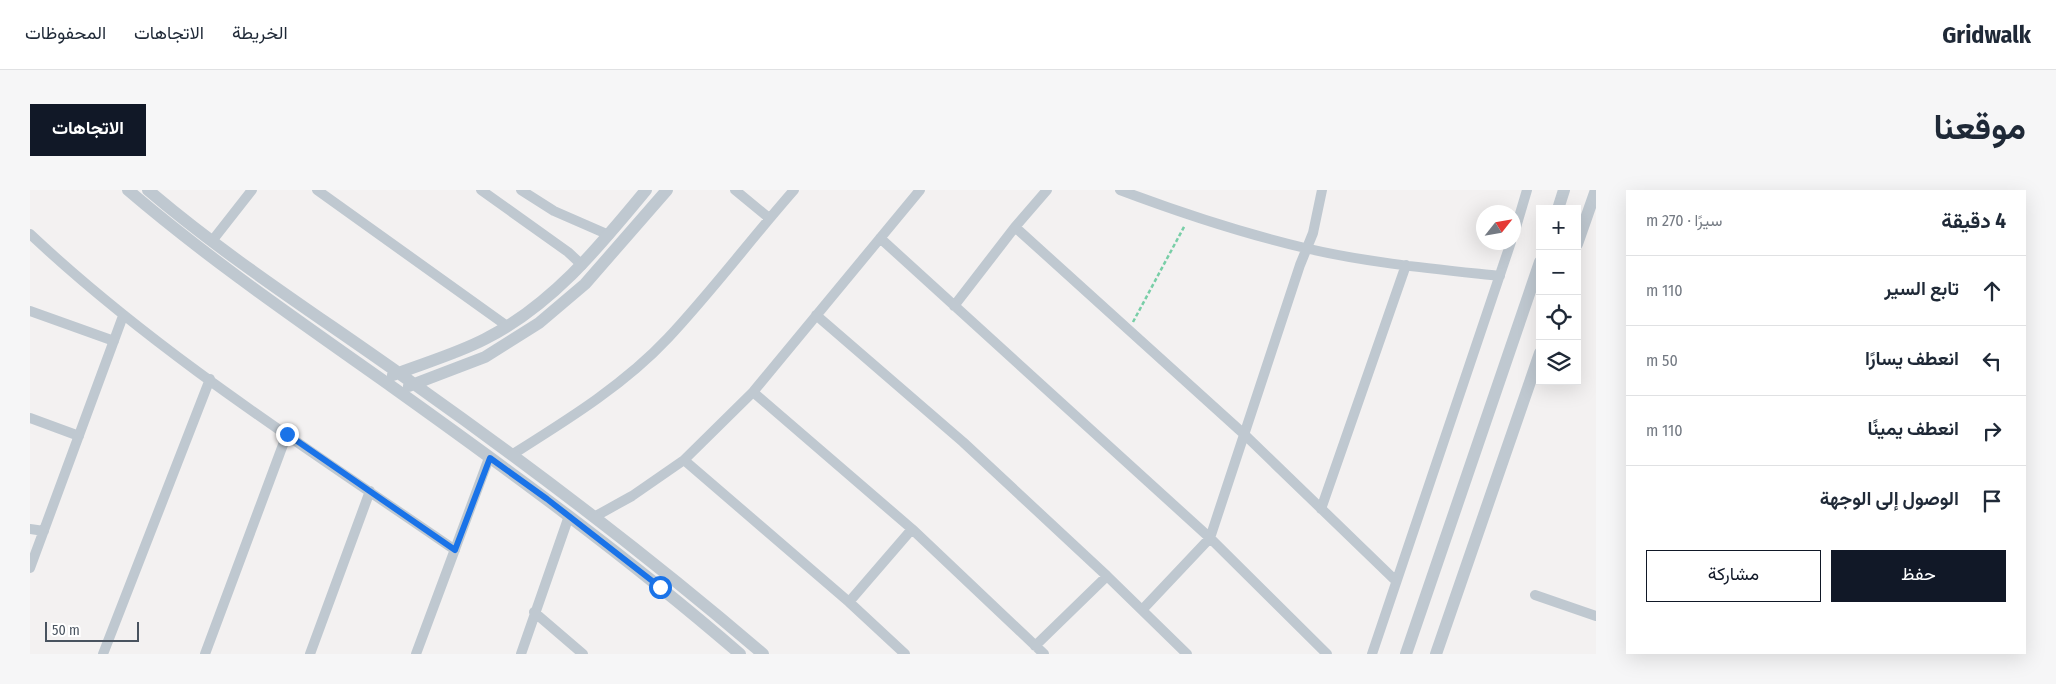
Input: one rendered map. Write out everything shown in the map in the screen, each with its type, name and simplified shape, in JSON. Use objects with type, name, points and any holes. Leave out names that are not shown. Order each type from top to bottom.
[{"type":"street","points":[[128,190],[222,266],[569,516],[660,587],[738,653],[746,640]]},
{"type":"street","points":[[148,190],[212,241],[513,454],[670,576],[763,654]]},
{"type":"street","points":[[212,241],[252,190]]},
{"type":"street","points":[[317,190],[507,326]]},
{"type":"street","points":[[481,190],[568,252],[582,265]]},
{"type":"street","points":[[521,190],[554,210],[609,235]]},
{"type":"street","points":[[382,380],[485,339],[507,326],[556,290],[582,265],[646,190]]},
{"type":"street","points":[[398,391],[485,357],[539,324],[585,284],[667,190]]},
{"type":"street","points":[[734,190],[769,218]]},
{"type":"street","points":[[513,454],[564,422],[626,376],[667,339],[794,190]]},
{"type":"street","points":[[594,517],[632,496],[684,460],[753,392],[920,190]]},
{"type":"street","points":[[954,306],[1015,227],[1047,190]]},
{"type":"street","points":[[1120,190],[1250,234],[1307,248],[1406,265],[1500,276]]},
{"type":"street","points":[[1142,610],[1210,538],[1300,265],[1313,233],[1322,190]]},
{"type":"street","points":[[1521,210],[1527,190]]},
{"type":"street","points":[[1559,205],[1564,190]]},
{"type":"street","points":[[1581,233],[1596,190]]},
{"type":"street","points":[[1015,227],[1245,435],[1396,581]]},
{"type":"street","points":[[30,234],[123,316],[287,434],[455,550]]},
{"type":"street","points":[[880,238],[1210,538],[1327,654]]},
{"type":"street","points":[[1372,654],[1508,250]]},
{"type":"street","points":[[1322,509],[1406,265]]},
{"type":"street","points":[[1406,654],[1536,274]]},
{"type":"street","points":[[30,311],[114,341]]},
{"type":"street","points":[[816,315],[963,442],[1107,576],[1187,654]]},
{"type":"street","points":[[30,568],[123,316]]},
{"type":"street","points":[[1436,654],[1536,365]]},
{"type":"street","points":[[104,654],[210,379]]},
{"type":"street","points":[[753,392],[912,529],[1044,654]]},
{"type":"street","points":[[30,418],[79,436]]},
{"type":"street","points":[[205,654],[287,434]]},
{"type":"street","points":[[416,654],[490,458]]},
{"type":"street","points":[[684,460],[849,602],[906,654]]},
{"type":"street","points":[[310,654],[370,491]]},
{"type":"street","points":[[521,654],[534,612],[569,516]]},
{"type":"street","points":[[30,529],[44,530]]},
{"type":"street","points":[[849,602],[912,529]]},
{"type":"street","points":[[1035,646],[1107,576]]},
{"type":"street","points":[[1535,595],[1596,616]]},
{"type":"street","points":[[534,612],[583,654]]},
{"type":"path","points":[[1129,330],[1190,215]]},
{"type":"route","points":[[287,434],[455,550],[490,458],[547,499],[660,587]]}]
